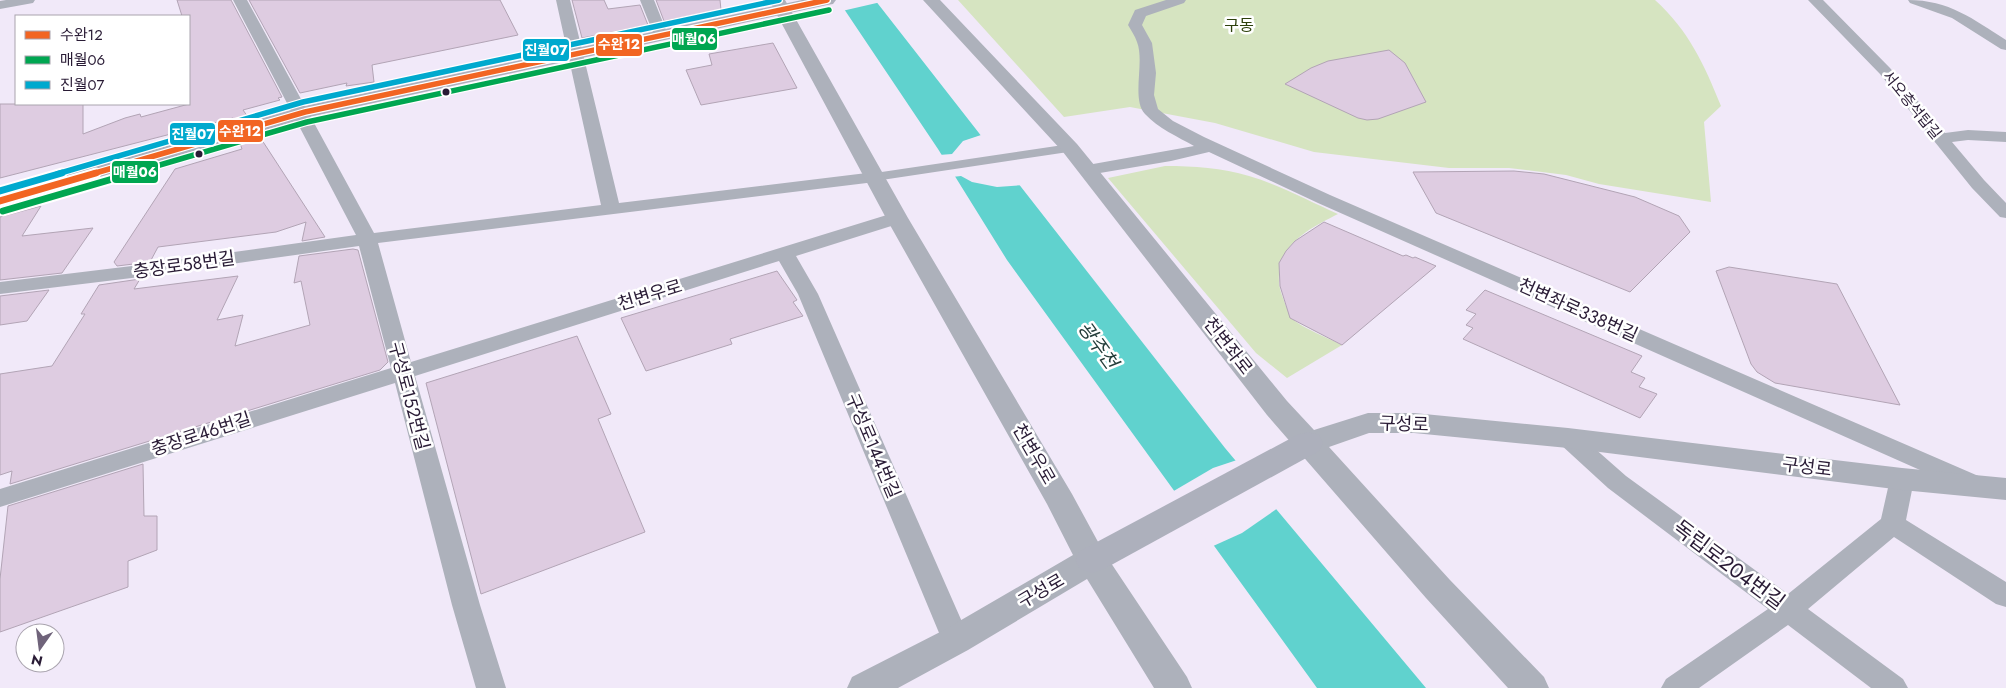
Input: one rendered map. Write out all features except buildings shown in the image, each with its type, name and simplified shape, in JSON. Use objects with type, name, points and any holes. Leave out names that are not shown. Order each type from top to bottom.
[{"type":"main road","points":[[0,201],[301,113],[661,35],[780,5],[826,0]]},
{"type":"main road","name":"구성로","points":[[1092,560],[1308,443]]},
{"type":"street","points":[[0,9],[28,0]]},
{"type":"street","name":"구성로152번길","points":[[240,0],[361,224],[367,239],[466,605],[491,688]]},
{"type":"street","points":[[563,0],[611,208]]},
{"type":"street","points":[[647,0],[661,35]]},
{"type":"street","name":"천변좌로","points":[[931,0],[1070,148],[1277,408],[1438,589],[1531,688]]},
{"type":"street","name":"천변좌로338번길","points":[[1179,0],[1140,14],[1135,25],[1145,43],[1148,73],[1146,94],[1150,111],[1177,130],[1342,207],[1993,488]]},
{"type":"street","name":"서오층석탑길","points":[[1815,0],[1886,72],[1978,184],[2006,213]]},
{"type":"street","points":[[1915,0],[1957,15],[2006,46]]},
{"type":"street","name":"천변우로","points":[[780,5],[885,175],[897,218],[1061,502],[1092,560],[1174,688]]},
{"type":"street","points":[[1940,139],[1968,135],[2006,137]]},
{"type":"street","points":[[1088,170],[1171,156],[1210,147]]},
{"type":"street","points":[[367,239],[885,175],[1070,148]]},
{"type":"street","name":"천변우로","points":[[402,371],[897,218]]},
{"type":"street","name":"충장로58번길","points":[[0,288],[140,271],[367,239]]},
{"type":"street","name":"구성로144번길","points":[[785,254],[812,303],[956,640]]},
{"type":"street","name":"충장로46번길","points":[[0,498],[402,371]]},
{"type":"street","name":"구성로","points":[[1308,443],[1368,423],[1414,423],[1568,438],[1902,479],[1993,488]]},
{"type":"street","name":"독립로204번길","points":[[1568,438],[1617,482],[1893,688]]},
{"type":"street","points":[[1676,688],[1788,610],[1893,524],[1902,479],[2006,500]]},
{"type":"street","points":[[1893,524],[2006,596]]},
{"type":"street","name":"구성로","points":[[865,688],[956,640],[1092,560]]},
{"type":"shaded area","points":[[958,0],[1655,0],[1686,36],[1702,62],[1721,106],[1704,122],[1711,202],[1599,184],[1566,175],[1509,168],[1449,168],[1314,152],[1215,123],[1130,107],[1064,117]]},
{"type":"shaded area","points":[[1165,166],[1208,168],[1260,179],[1338,214],[1303,234],[1294,242],[1286,251],[1281,262],[1279,275],[1281,293],[1294,320],[1342,345],[1287,378],[1256,353],[1108,178]]},
{"type":"water","name":"광주천","points":[[838,0],[875,0],[1225,448],[1426,688],[1317,688],[1007,260],[938,149]]},
{"type":"pier","points":[[835,0],[879,0],[881,2],[842,11]]},
{"type":"pier","points":[[984,134],[1024,185],[997,187],[972,182],[961,176],[952,177],[939,155],[952,154],[963,141]]},
{"type":"pier","points":[[1237,460],[1278,508],[1242,533],[1211,547],[1172,492],[1213,468]]},
{"type":"transit line","name":"진월07","points":[[0,191],[303,102],[779,0]]},
{"type":"transit line","name":"수완12","points":[[0,201],[305,112],[827,0]]},
{"type":"transit line","name":"매월06","points":[[3,211],[307,122],[829,10]]},
{"type":"district","name":"구동","points":[[1239,25]]}]
